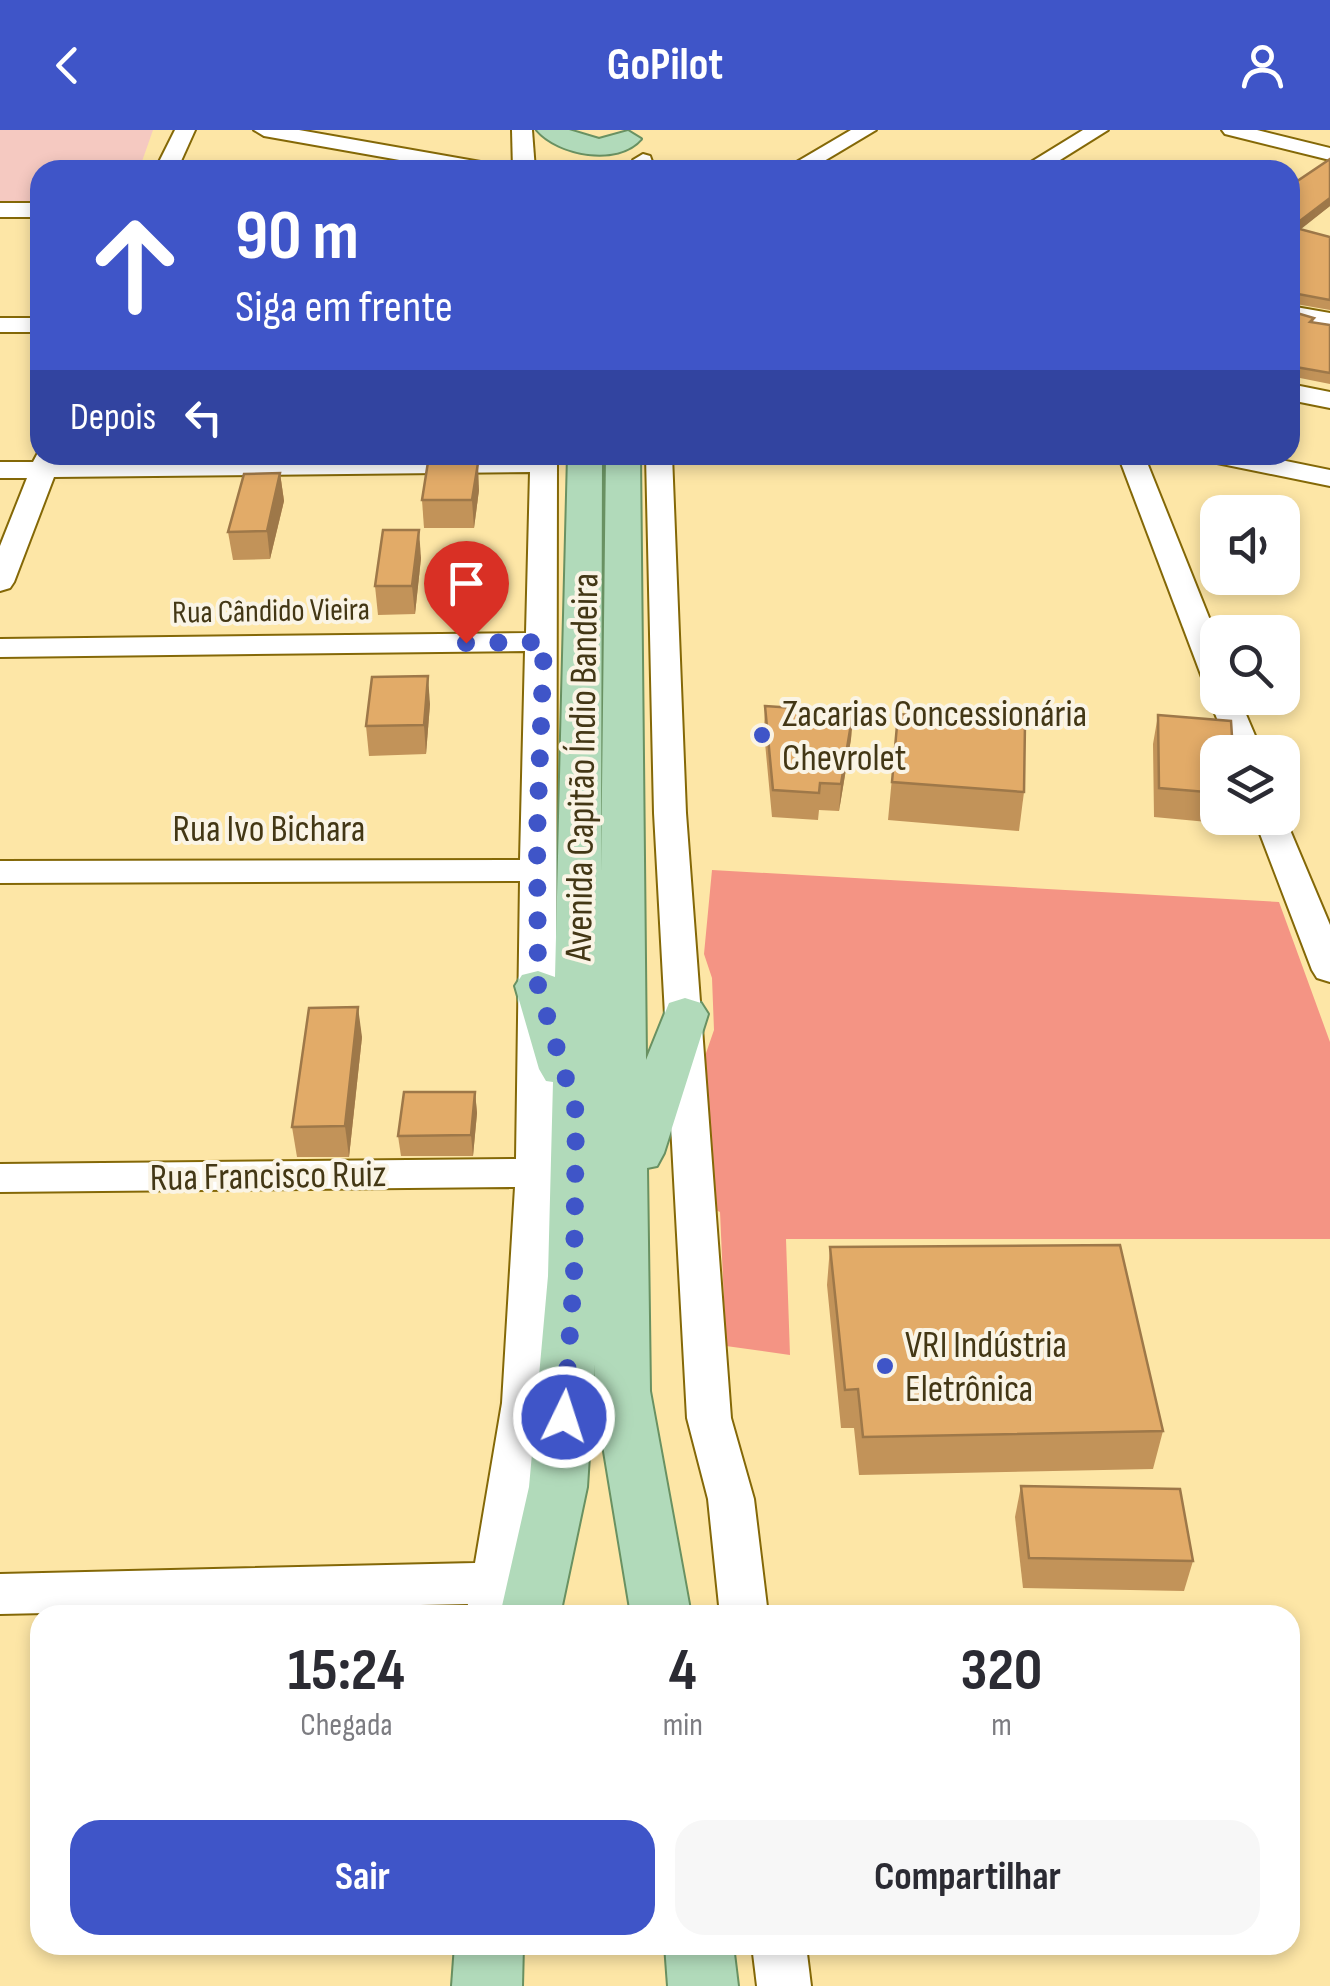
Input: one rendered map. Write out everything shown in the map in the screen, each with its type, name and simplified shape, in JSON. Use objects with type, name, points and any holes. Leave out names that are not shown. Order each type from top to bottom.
[{"type":"main road","points":[[551,139],[588,146],[620,144],[633,156],[658,133]]},
{"type":"main road","name":"Avenida Capitão Índio Bandeira","points":[[532,1605],[558,1487],[574,1276],[576,1112],[558,465]]},
{"type":"main road","name":"Avenida Capitão Índio Bandeira","points":[[623,465],[622,1391],[659,1605]]},
{"type":"main road","points":[[538,986],[576,1112]]},
{"type":"main road","points":[[624,1204],[684,1014]]},
{"type":"main road","points":[[487,1986],[489,1955]]},
{"type":"main road","points":[[700,1955],[702,1986]]},
{"type":"street","points":[[171,160],[186,130]]},
{"type":"street","points":[[264,130],[439,160]]},
{"type":"street","points":[[396,152],[402,130]]},
{"type":"street","points":[[522,130],[524,160]]},
{"type":"street","points":[[812,160],[866,130]]},
{"type":"street","points":[[1046,160],[1098,130]]},
{"type":"street","points":[[1232,130],[1326,149]]},
{"type":"street","points":[[1300,164],[1326,149]]},
{"type":"street","points":[[0,210],[30,210]]},
{"type":"street","points":[[1300,315],[1330,320]]},
{"type":"street","points":[[0,325],[30,324]]},
{"type":"street","points":[[1300,394],[1330,400]]},
{"type":"street","points":[[0,470],[30,465]]},
{"type":"street","points":[[0,582],[45,465]]},
{"type":"street","points":[[0,1594],[491,1599],[524,1403],[536,1173],[544,642],[557,465]]},
{"type":"street","points":[[659,465],[670,812],[709,1418],[731,1499],[743,1605]]},
{"type":"street","points":[[1135,465],[1200,633]]},
{"type":"street","points":[[1266,465],[1330,478]]},
{"type":"street","name":"Rua Cândido Vieira","points":[[0,648],[544,642]]},
{"type":"street","points":[[1278,835],[1330,970]]},
{"type":"street","name":"Rua Ivo Bichara","points":[[0,872],[539,870]]},
{"type":"street","name":"Rua Francisco Ruiz","points":[[0,1178],[536,1173]]},
{"type":"street","points":[[455,1986],[458,1955]]},
{"type":"street","points":[[780,1955],[784,1986]]},
{"type":"shaded area","points":[[0,130],[153,130],[142,160],[30,160],[30,206],[0,206]]},
{"type":"shaded area","points":[[712,870],[1279,902],[1330,1042],[1330,1239],[786,1239],[790,1355],[726,1346],[720,1212],[688,1197],[671,1135],[676,1078],[705,1056],[714,1030],[712,978],[704,954]]},
{"type":"building","points":[[1330,159],[1330,198],[1300,221],[1300,179]]},
{"type":"building","points":[[1300,229],[1330,237],[1330,300],[1300,294]]},
{"type":"building","points":[[1300,314],[1314,318],[1310,322],[1330,325],[1330,373],[1300,368]]},
{"type":"building","points":[[428,465],[478,465],[472,500],[422,500]]},
{"type":"building","points":[[280,473],[267,531],[228,532],[244,474]]},
{"type":"building","points":[[383,530],[419,530],[412,586],[375,586]]},
{"type":"building","points":[[428,676],[424,725],[366,726],[372,677]]},
{"type":"building","points":[[765,706],[853,712],[841,784],[820,783],[819,793],[773,790]]},
{"type":"building","points":[[898,714],[1025,723],[1024,792],[892,782]]},
{"type":"building","points":[[1158,715],[1231,721],[1232,735],[1200,735],[1200,791],[1159,788]]},
{"type":"building","points":[[358,1007],[345,1126],[292,1127],[309,1008]]},
{"type":"building","points":[[404,1092],[475,1092],[471,1135],[398,1136]]},
{"type":"building","points":[[1120,1245],[1163,1431],[863,1437],[858,1389],[845,1390],[830,1247]]},
{"type":"building","points":[[1021,1486],[1180,1489],[1193,1561],[1029,1558]]},
{"type":"place","name":"Zacarias Concessionária Chevrolet","points":[[762,735]]},
{"type":"place","name":"VRI Indústria Eletrônica","points":[[885,1366]]},
{"type":"route","points":[[466,643],[544,642],[537,836],[538,986],[576,1112],[574,1276],[564,1417]]}]
